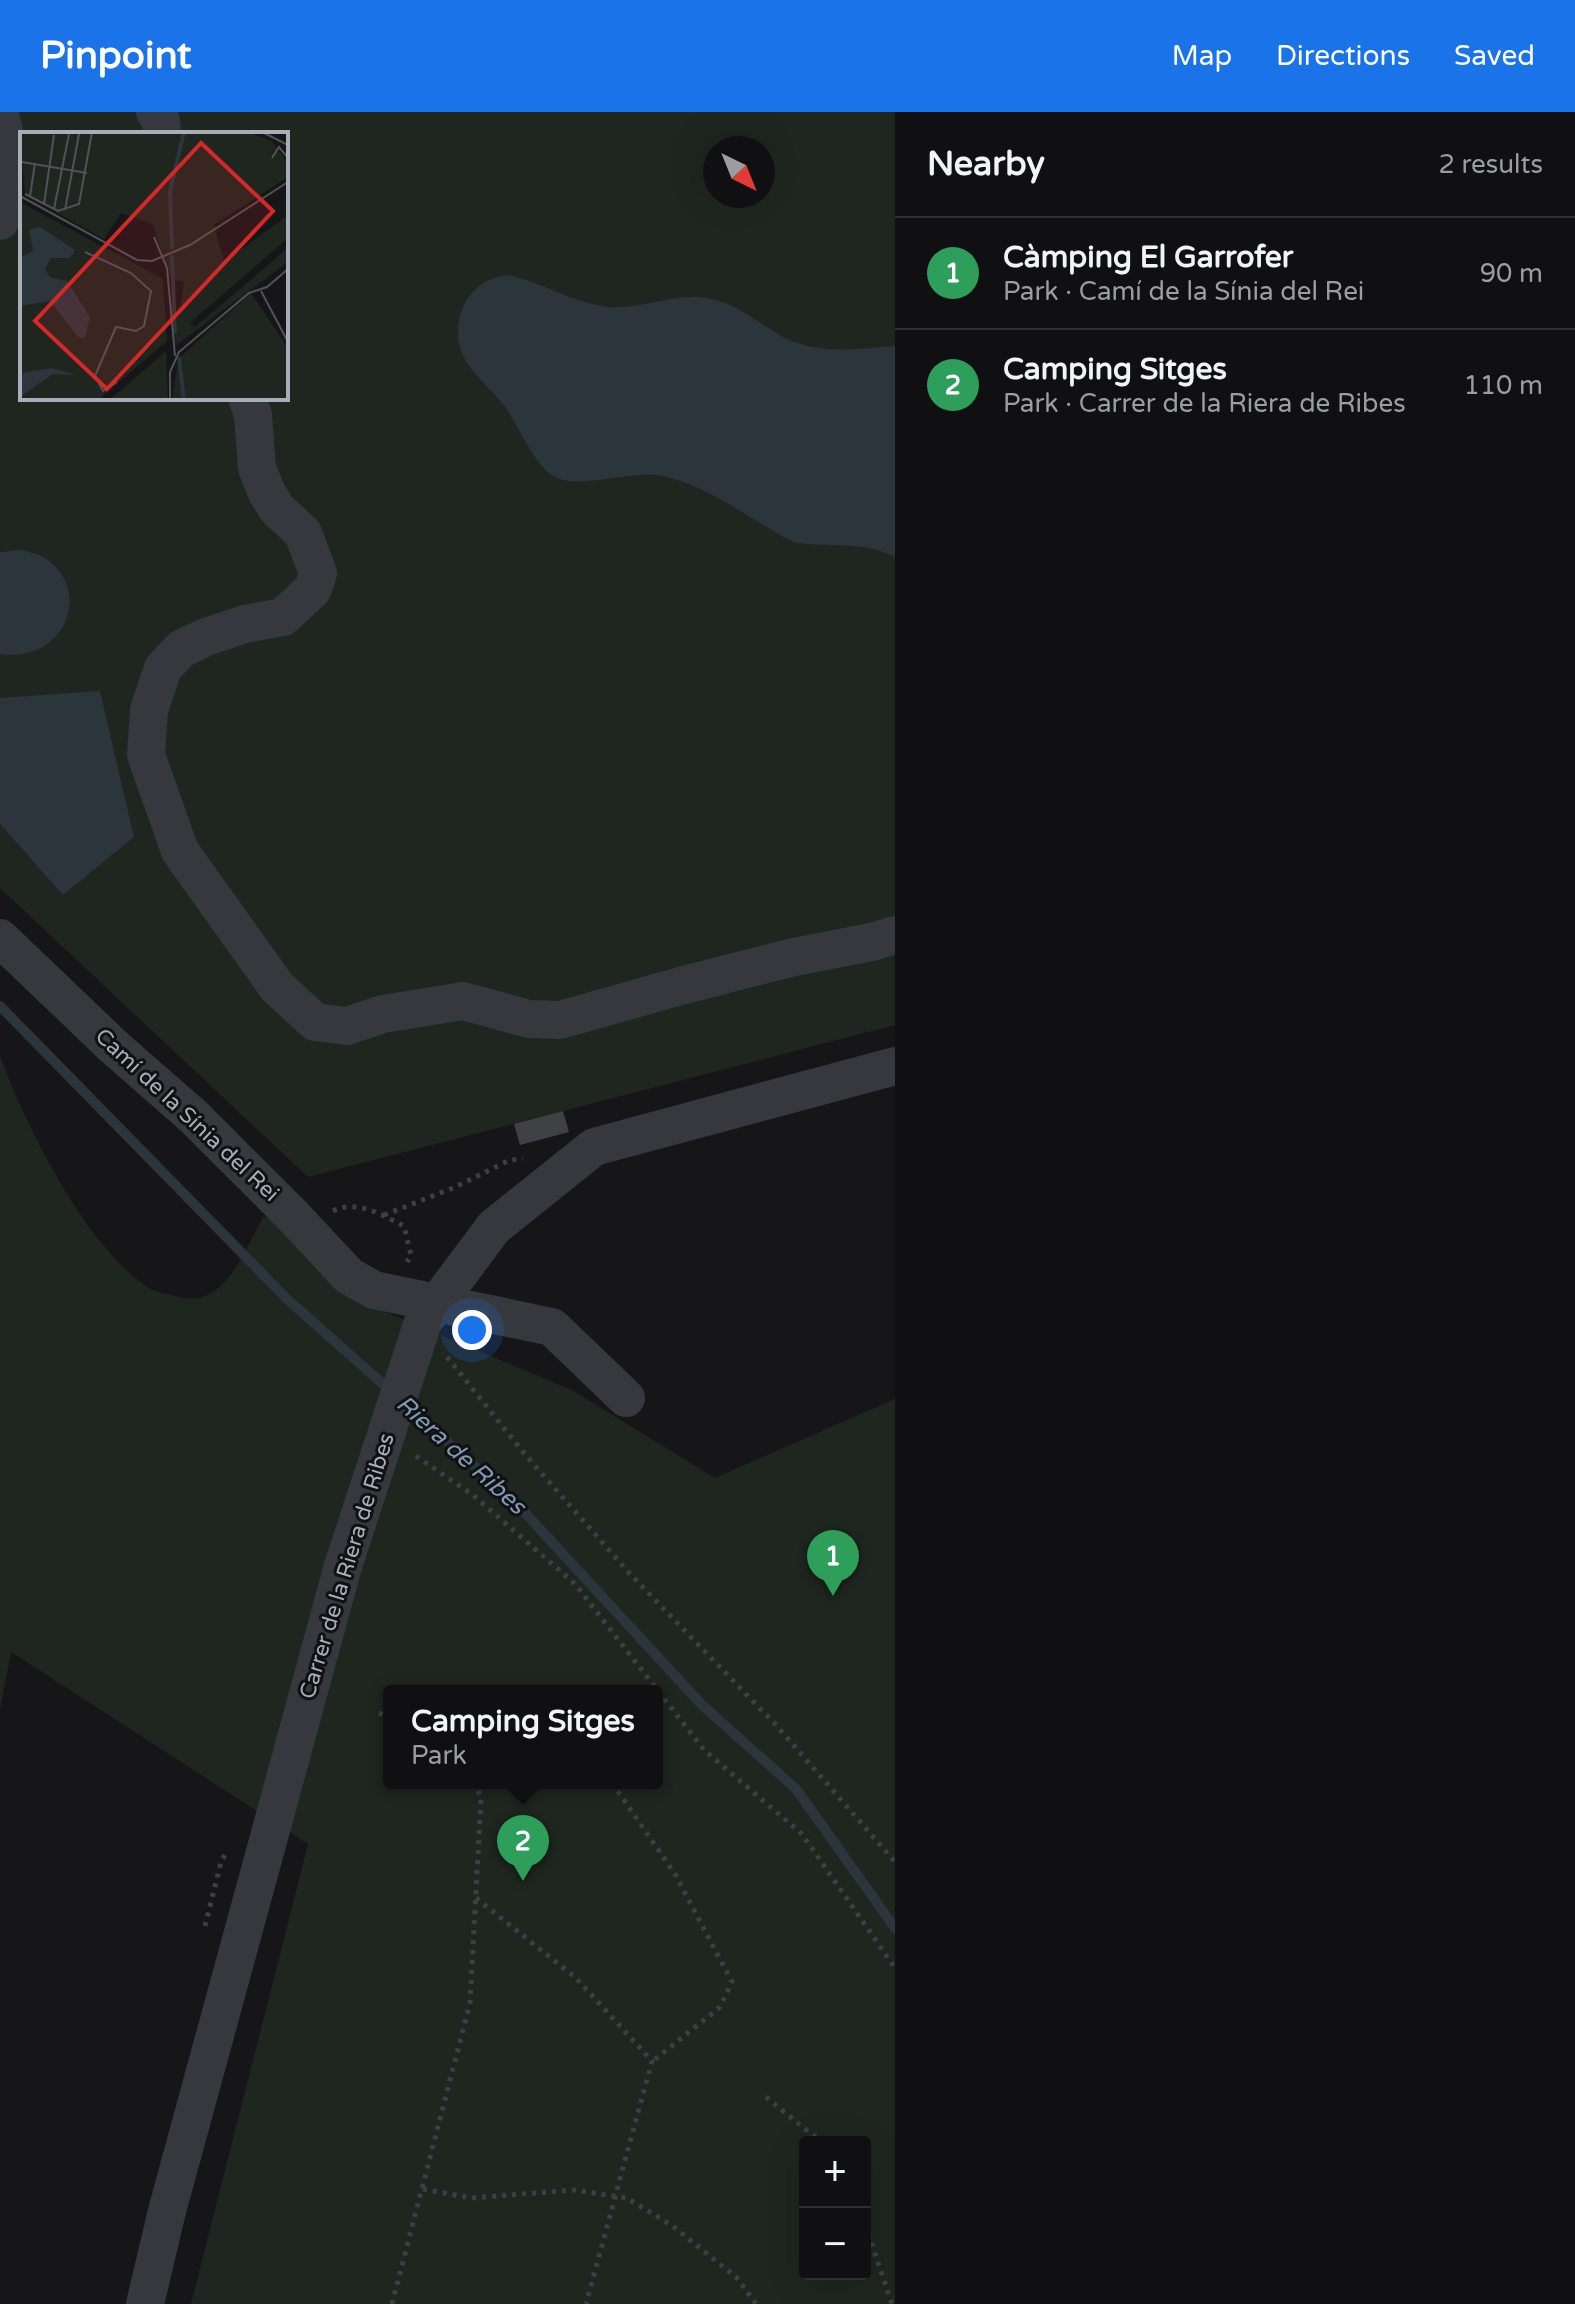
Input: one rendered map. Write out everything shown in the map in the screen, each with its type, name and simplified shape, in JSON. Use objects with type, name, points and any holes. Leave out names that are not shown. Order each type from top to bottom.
[{"type":"street","points":[[155,112],[161,120],[162,132]]},
{"type":"street","points":[[0,114],[9,153],[11,204],[0,221]]},
{"type":"street","points":[[248,400],[253,415],[257,468],[267,493],[277,509],[303,533],[318,573],[313,589],[283,617],[245,624],[181,649],[163,668],[149,710],[146,755],[180,851],[277,987],[315,1022],[347,1026],[383,1014],[463,1001],[529,1019],[560,1020],[794,957],[895,935]]},
{"type":"street","name":"Camí de la Sínia del Rei","points":[[0,938],[113,1046],[194,1117],[349,1276],[374,1290],[552,1327],[626,1398]]},
{"type":"street","name":"Carrer de la Riera de Ribes","points":[[145,2304],[167,2211],[343,1566],[423,1322],[494,1227],[594,1147],[895,1066]]},
{"type":"path","points":[[374,1290],[400,1274],[411,1255],[404,1226],[384,1215],[453,1188],[510,1160],[534,1158]]},
{"type":"path","points":[[438,1346],[523,1452],[630,1574],[776,1725],[895,1862]]},
{"type":"path","points":[[385,1436],[473,1495],[575,1584],[653,1685]]},
{"type":"path","points":[[663,1697],[704,1750],[802,1834],[895,1968]]},
{"type":"path","points":[[379,1713],[383,1715]]},
{"type":"path","points":[[392,2304],[470,2003],[481,1799],[478,1789]]},
{"type":"path","points":[[586,2304],[652,2061],[720,2007],[732,1982],[675,1874],[616,1789]]},
{"type":"path","points":[[476,1898],[576,1978],[652,2061]]},
{"type":"path","points":[[766,2097],[814,2136]]},
{"type":"path","points":[[423,2189],[471,2198],[574,2190],[627,2198],[674,2227],[737,2278],[756,2304]]},
{"type":"path","points":[[871,2242],[892,2304]]},
{"type":"shaded area","points":[[0,112],[895,112],[895,1025],[308,1177],[0,888]]},
{"type":"shaded area","points":[[509,275],[608,307],[685,297],[720,301],[790,340],[819,348],[895,346],[895,557],[857,546],[793,542],[713,495],[663,476],[636,475],[578,481],[555,477],[548,472],[534,456],[506,408],[469,366],[459,343],[459,320],[470,295],[483,283]]},
{"type":"shaded area","points":[[22,550],[45,558],[60,572],[68,589],[69,606],[65,622],[55,637],[41,648],[22,654],[0,654],[0,552]]},
{"type":"shaded area","points":[[100,691],[134,837],[63,895],[0,824],[0,698]]},
{"type":"shaded area","points":[[0,1055],[41,1148],[81,1215],[126,1270],[154,1290],[189,1298],[211,1293],[237,1265],[263,1217],[289,1219],[386,1312],[572,1390],[715,1478],[895,1399],[895,2304],[191,2304],[308,1844],[11,1652],[0,1710]]},
{"type":"building","points":[[563,1111],[569,1132],[520,1145],[514,1124]]},
{"type":"waterway","name":"Riera de Ribes","points":[[0,1006],[288,1300],[392,1392]]},
{"type":"waterway","name":"Riera de Ribes","points":[[404,1403],[516,1503],[701,1704],[796,1789],[895,1928]]},
{"type":"place","name":"Càmping El Garrofer","points":[[833,1596]]},
{"type":"place","name":"Camping Sitges","points":[[523,1881]]}]
